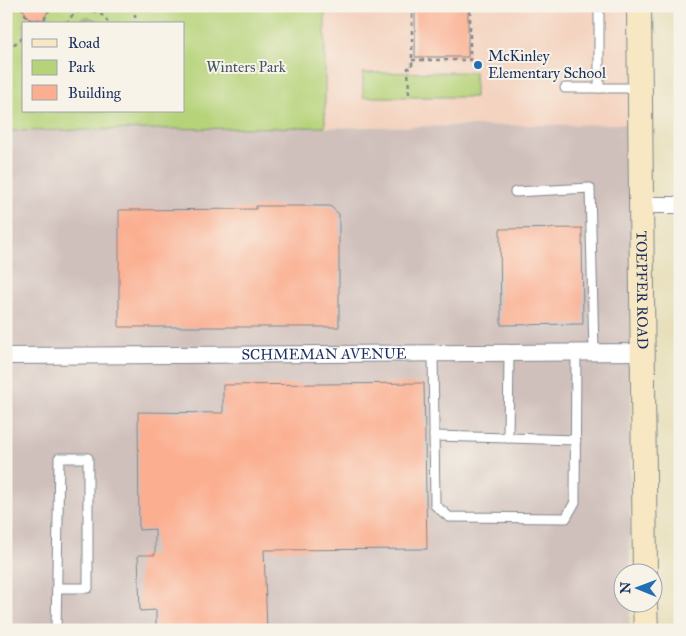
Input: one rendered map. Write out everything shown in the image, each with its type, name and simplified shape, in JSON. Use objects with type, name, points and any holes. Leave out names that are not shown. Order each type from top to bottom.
[{"type":"street","name":"TOEPFER ROAD","points":[[639,6],[645,564]]},
{"type":"street","points":[[641,206],[680,205]]},
{"type":"street","name":"SCHMEMAN AVENUE","points":[[6,356],[642,352]]},
{"type":"street","points":[[646,614],[646,630]]},
{"type":"lane","points":[[599,6],[599,88]]},
{"type":"lane","points":[[565,88],[640,88]]},
{"type":"lane","points":[[515,192],[590,188],[594,352]]},
{"type":"lane","points":[[433,353],[435,505],[449,517],[566,518],[575,502],[576,352]]},
{"type":"lane","points":[[508,438],[509,353]]},
{"type":"lane","points":[[434,436],[576,440]]},
{"type":"lane","points":[[56,630],[59,458],[88,458],[88,588],[57,588]]},
{"type":"path","points":[[21,6],[30,22],[45,22],[51,6]]},
{"type":"path","points":[[135,6],[135,22]]},
{"type":"path","points":[[409,94],[408,68],[412,68],[412,6]]},
{"type":"path","points":[[412,60],[470,60],[470,6]]},
{"type":"path","points":[[67,22],[73,14],[88,8],[102,14],[108,22]]},
{"type":"path","points":[[6,47],[22,39]]},
{"type":"shaded area","name":"McKinley Elementary School","points":[[325,6],[631,6],[632,124],[325,127]]},
{"type":"shaded area","points":[[632,124],[630,564],[614,564],[614,614],[630,614],[629,630],[6,630],[6,131]]},
{"type":"green space","name":"Winters Park","points":[[6,6],[325,6],[325,127],[6,131]]},
{"type":"green space","points":[[88,17],[99,22],[77,22]]},
{"type":"green space","points":[[475,72],[475,97],[363,97],[363,73]]},
{"type":"building","points":[[21,6],[51,6],[43,20],[29,19]]},
{"type":"building","points":[[419,6],[468,6],[468,57],[415,57],[415,10],[419,10]]},
{"type":"building","points":[[256,206],[330,206],[339,214],[339,327],[119,327],[119,210],[256,209]]},
{"type":"building","points":[[582,228],[583,324],[501,325],[500,229]]},
{"type":"building","points":[[424,383],[427,549],[264,550],[267,630],[156,630],[156,610],[140,611],[138,555],[155,555],[155,529],[139,530],[138,412],[223,413],[223,385]]},
{"type":"place","name":"McKinley Elementary School","points":[[478,65]]}]
